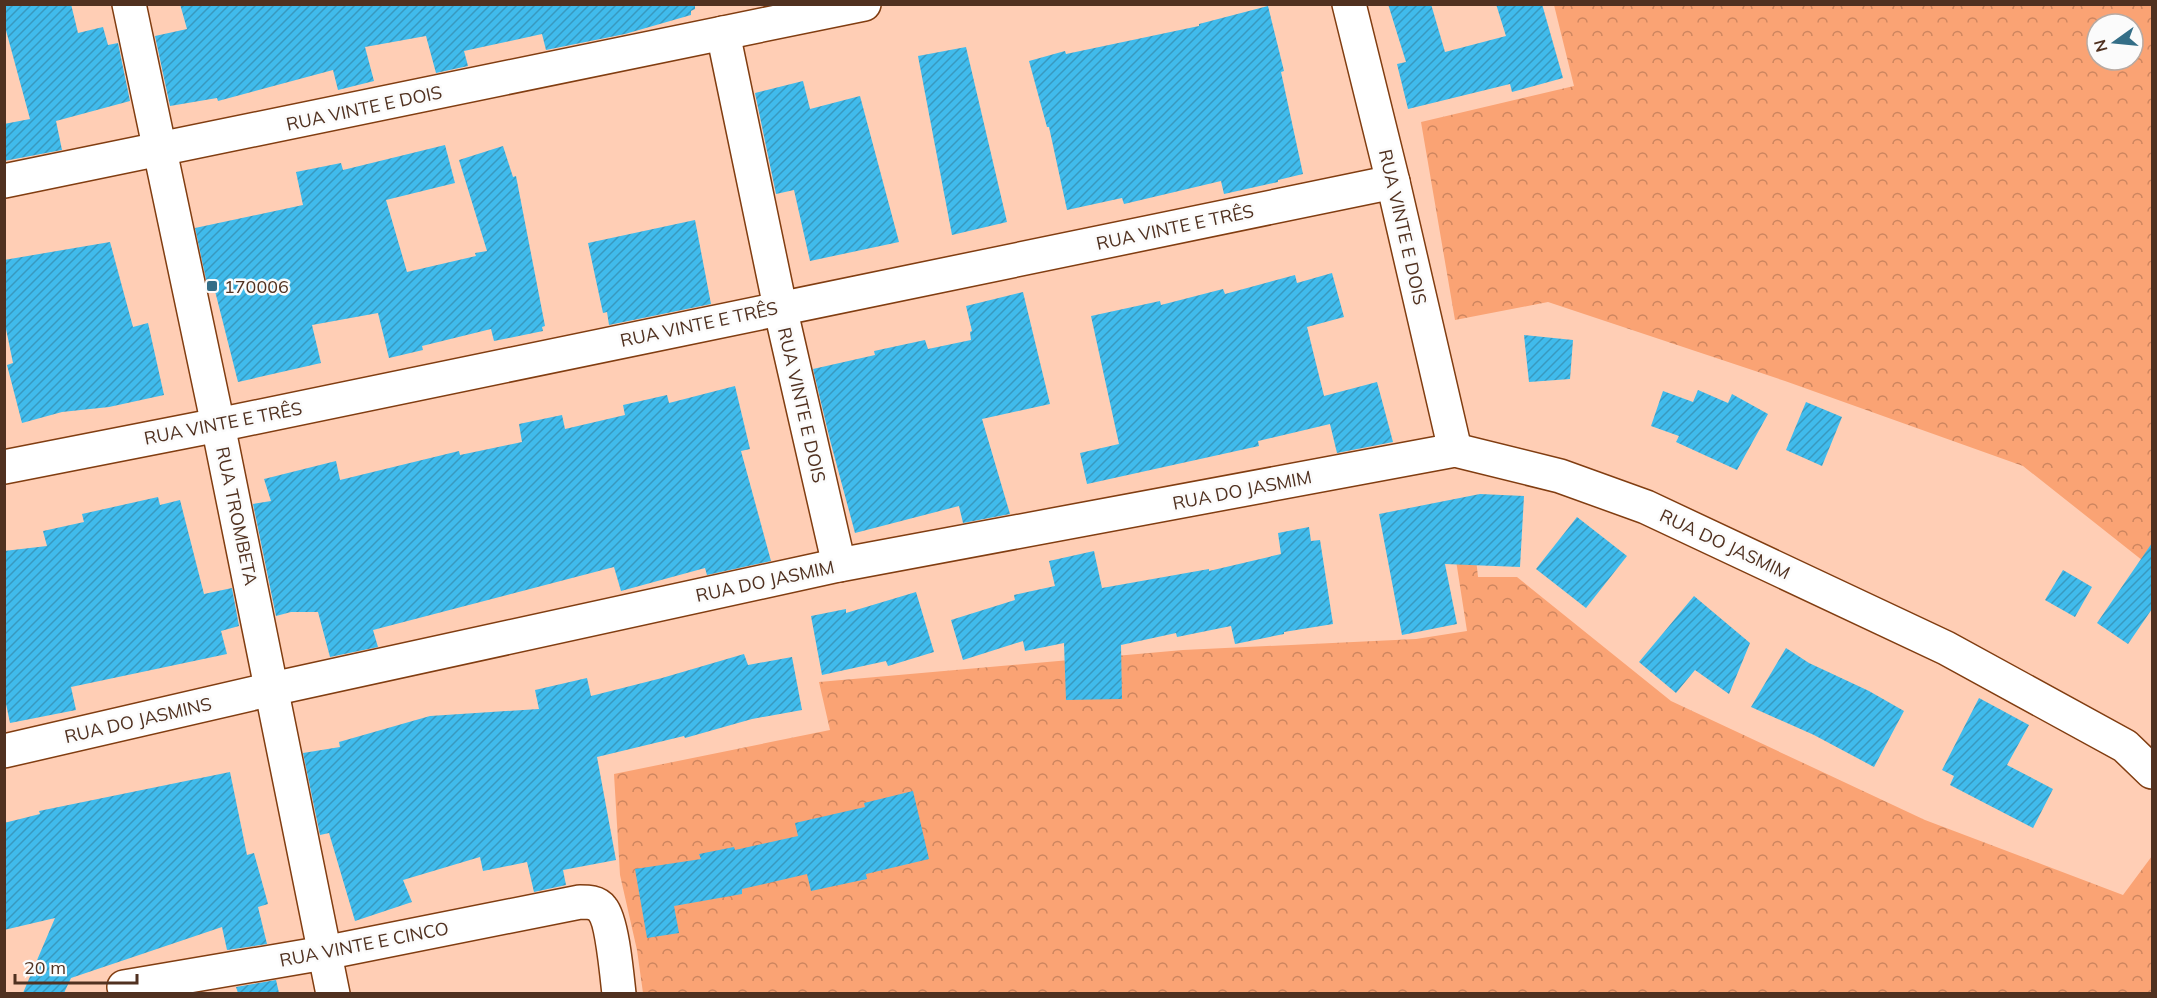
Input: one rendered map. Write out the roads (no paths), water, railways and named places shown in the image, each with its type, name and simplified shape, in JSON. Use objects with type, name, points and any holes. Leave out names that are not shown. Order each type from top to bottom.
[{"type":"street","name":"RUA TROMBETA","points":[[129,4],[218,425],[333,993]]},
{"type":"street","name":"RUA VINTE E DOIS","points":[[4,181],[864,4]]},
{"type":"street","name":"RUA VINTE E DOIS","points":[[1349,4],[1455,450]]},
{"type":"street","name":"RUA VINTE E DOIS","points":[[723,33],[780,308],[839,565]]},
{"type":"street","name":"RUA VINTE E TRÊS","points":[[4,467],[218,425],[1393,182]]},
{"type":"street","name":"RUA DO JASMIM","points":[[272,689],[839,565],[1455,450],[1560,476],[1646,507],[1947,648],[2125,746],[2152,772]]},
{"type":"street","name":"RUA DO JASMINS","points":[[4,750],[272,689]]},
{"type":"street","name":"RUA VINTE E CINCO","points":[[124,987],[324,953],[580,902],[592,903],[602,908],[608,921],[619,993]]},
{"type":"place","name":"170006","points":[[212,286]]}]
